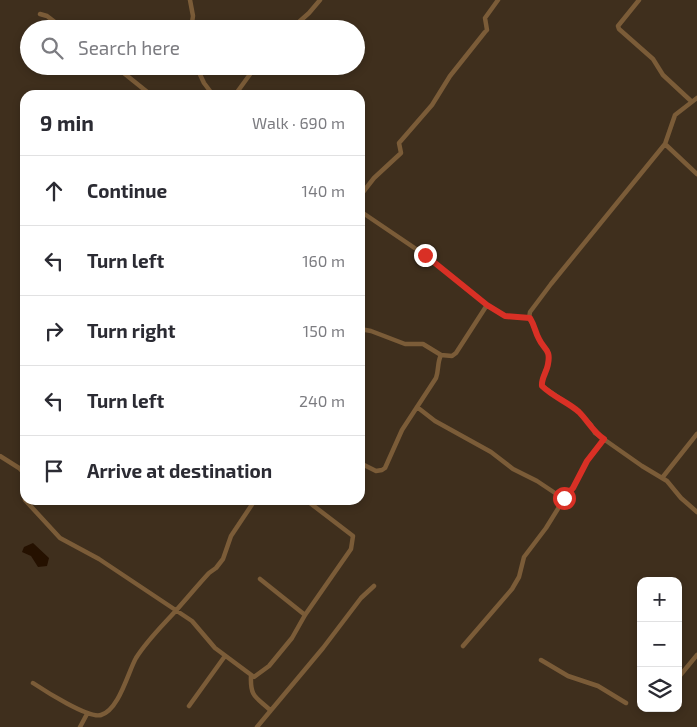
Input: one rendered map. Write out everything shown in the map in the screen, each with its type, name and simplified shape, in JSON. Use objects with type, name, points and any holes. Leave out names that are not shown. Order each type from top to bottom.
[{"type":"street","points":[[190,0],[192,20]]},
{"type":"street","points":[[302,20],[320,0]]},
{"type":"street","points":[[365,190],[374,178],[401,153],[399,143],[432,105],[450,76],[487,30],[485,18],[498,0]]},
{"type":"street","points":[[638,0],[618,26],[619,29],[653,59],[662,75],[691,102]]},
{"type":"street","points":[[40,14],[52,20]]},
{"type":"street","points":[[126,75],[145,90]]},
{"type":"street","points":[[200,75],[209,90]]},
{"type":"street","points":[[239,90],[249,75]]},
{"type":"street","points":[[697,98],[675,115],[665,144],[530,312],[530,318],[538,338],[549,354],[542,386],[578,411],[591,425],[595,433],[671,484],[681,498],[697,512]]},
{"type":"street","points":[[665,144],[697,174]]},
{"type":"street","points":[[365,214],[425,255],[487,305],[505,316],[530,318]]},
{"type":"street","points":[[365,329],[406,344],[423,344],[441,355],[452,356],[456,353],[487,305]]},
{"type":"street","points":[[365,466],[376,471],[382,470],[402,430],[438,372],[437,363],[441,355]]},
{"type":"street","points":[[417,407],[435,421],[491,452],[512,469],[537,481],[564,498]]},
{"type":"street","points":[[662,478],[697,434]]},
{"type":"street","points":[[464,646],[512,589],[519,577],[524,557],[546,528],[564,498],[573,488],[587,461],[604,439]]},
{"type":"street","points":[[0,456],[20,469]]},
{"type":"street","points":[[30,505],[60,538],[99,559],[192,621],[215,648],[254,677],[269,666],[292,638],[305,615],[351,549],[353,536],[313,505]]},
{"type":"street","points":[[33,683],[49,694],[87,714],[100,716],[106,713],[122,690],[136,659],[149,640],[219,564],[231,536],[252,505]]},
{"type":"street","points":[[260,579],[305,615]]},
{"type":"street","points":[[257,727],[323,648],[361,598],[374,586]]},
{"type":"street","points":[[682,673],[697,655]]},
{"type":"street","points":[[189,706],[225,656]]},
{"type":"street","points":[[541,660],[568,676],[598,686],[626,703]]},
{"type":"street","points":[[251,676],[253,694],[270,710]]},
{"type":"street","points":[[80,727],[87,714]]},
{"type":"shaded area","points":[[33,543],[49,558],[47,566],[38,567],[31,556],[22,552],[24,547]]},
{"type":"route","points":[[425,255],[487,305],[505,316],[530,318],[540,342],[549,354],[542,386],[578,411],[591,425],[595,433],[604,439],[587,461],[573,488],[564,498]]}]
